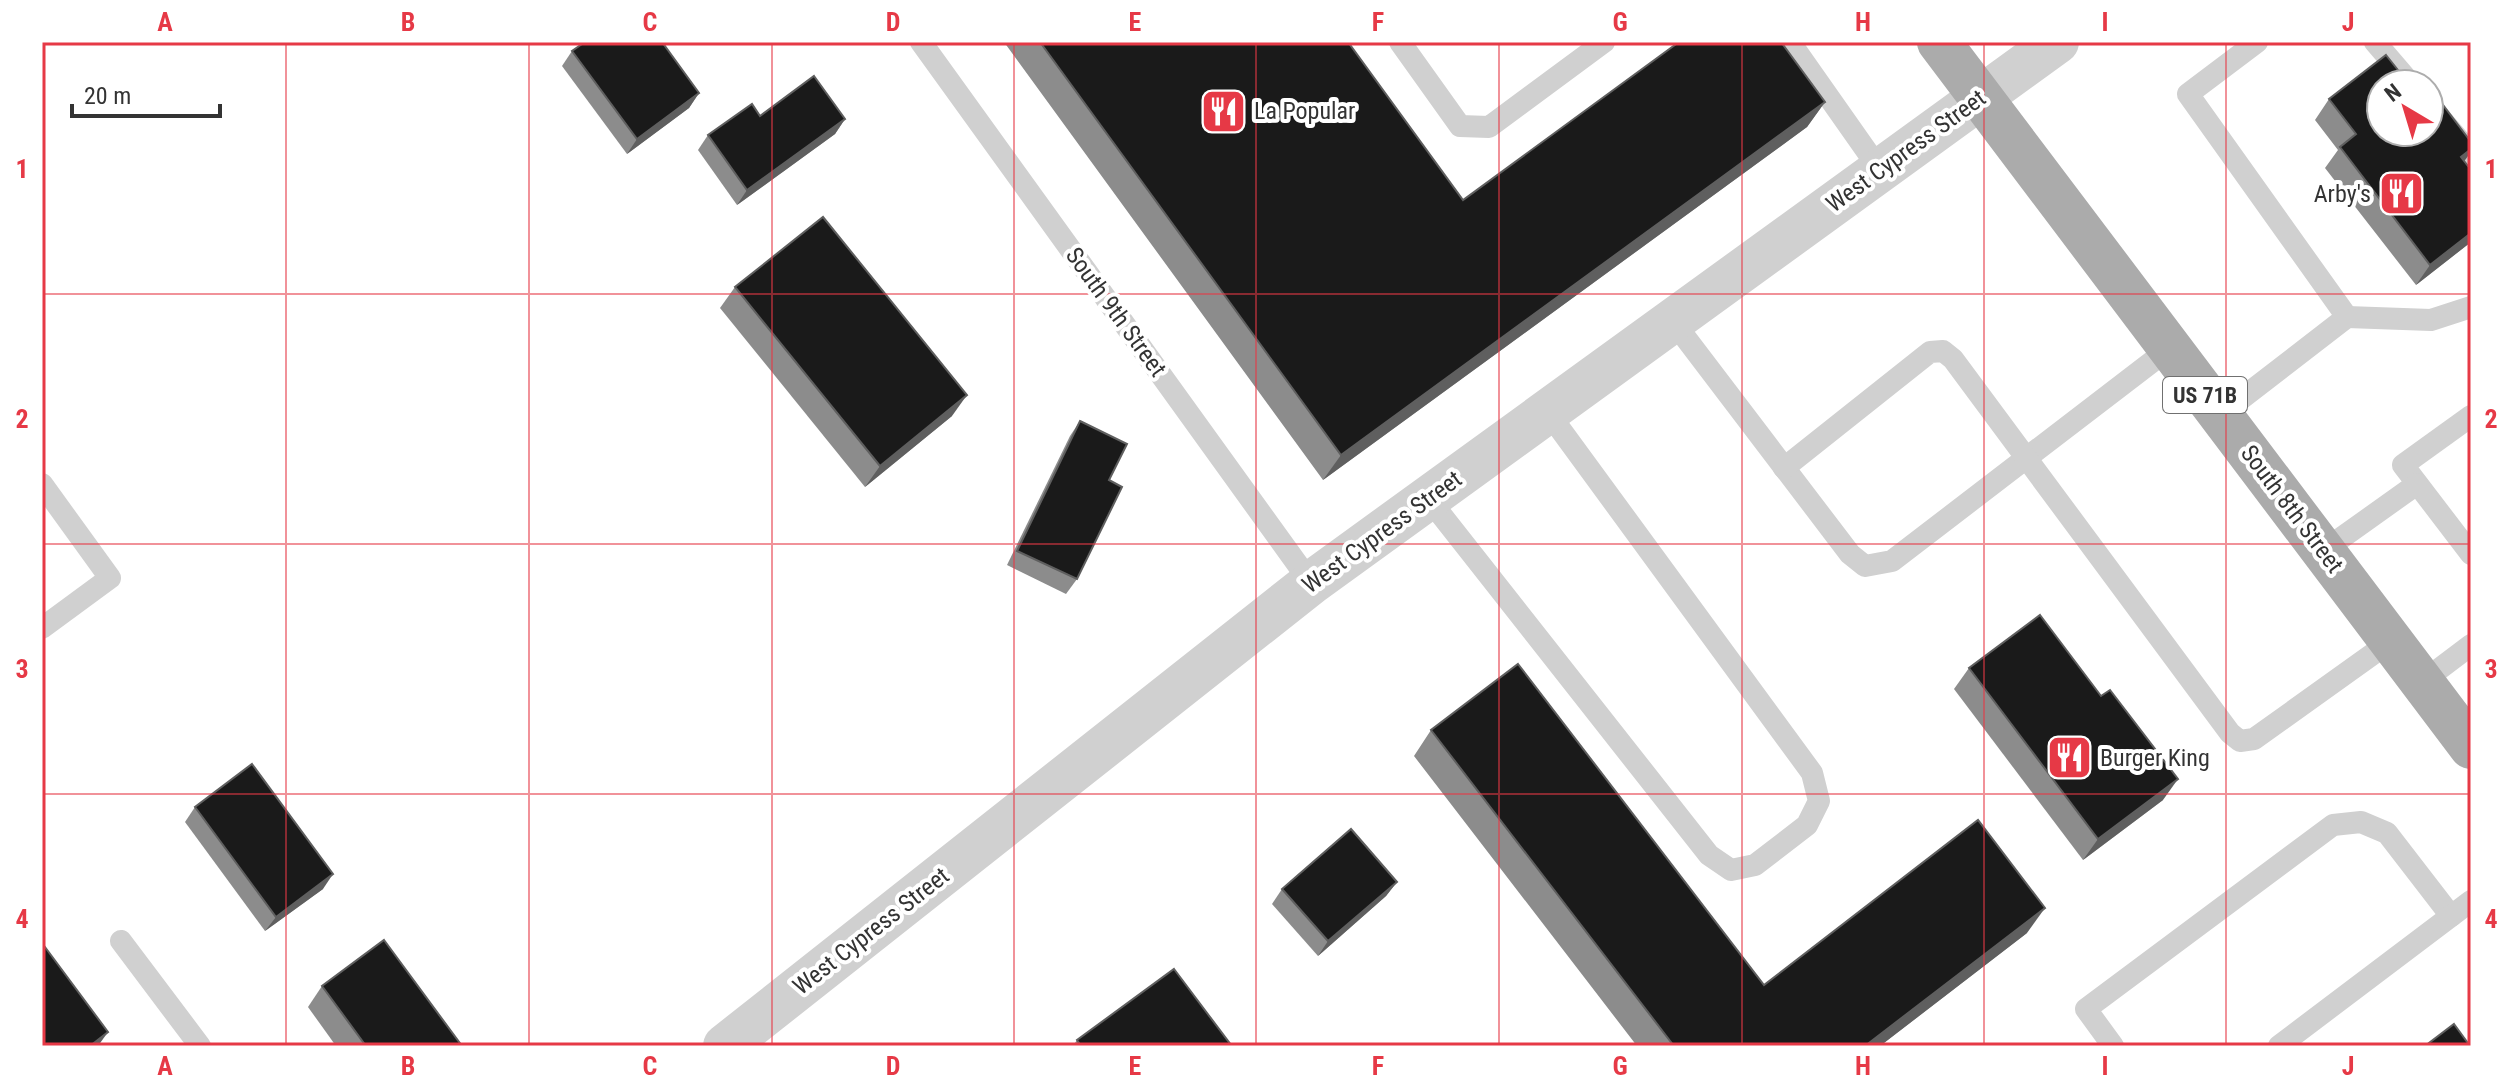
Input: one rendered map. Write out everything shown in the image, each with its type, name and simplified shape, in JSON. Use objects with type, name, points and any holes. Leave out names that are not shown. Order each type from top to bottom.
[{"type":"main road","name":"South 8th Street","points":[[1939,42],[2471,747]]},
{"type":"street","name":"West Cypress Street","points":[[725,1046],[1311,583],[2057,42]]},
{"type":"lane","name":"South 9th Street","points":[[921,42],[1311,583]]},
{"type":"lane","points":[[1400,42],[1460,126],[1489,127],[1604,42]]},
{"type":"lane","points":[[1790,42],[1880,170]]},
{"type":"lane","points":[[2257,42],[2188,94],[2347,317]]},
{"type":"lane","points":[[2375,42],[2397,68]]},
{"type":"lane","points":[[2445,124],[2471,154]]},
{"type":"lane","points":[[2220,415],[2347,317],[2431,320],[2471,307]]},
{"type":"lane","points":[[1672,320],[1850,554],[1865,566],[1892,561],[2170,348]]},
{"type":"lane","points":[[1784,468],[1930,352],[1943,351],[1953,359],[2230,733],[2240,741],[2254,739],[2391,641]]},
{"type":"lane","points":[[1428,498],[1709,855],[1731,870],[1755,865],[1807,825],[1819,801],[1812,773],[1547,411]]},
{"type":"lane","points":[[2470,418],[2403,465],[2471,554]]},
{"type":"lane","points":[[42,484],[110,578],[42,628]]},
{"type":"lane","points":[[2323,551],[2417,484]]},
{"type":"lane","points":[[2422,682],[2471,645]]},
{"type":"lane","points":[[2113,1046],[2086,1009],[2333,825],[2361,822],[2387,833],[2451,916]]},
{"type":"lane","points":[[2279,1046],[2471,901]]},
{"type":"lane","points":[[121,941],[200,1046]]},
{"type":"building","points":[[585,42],[662,42],[699,93],[637,139],[572,51]]},
{"type":"building","points":[[1040,42],[1348,42],[1463,200],[1679,42],[1781,42],[1825,102],[1341,455]]},
{"type":"building","points":[[2386,55],[2396,68],[2369,68]]},
{"type":"building","points":[[2365,71],[2365,148],[2445,148],[2445,108],[2471,142],[2471,149],[2461,157],[2471,170],[2471,233],[2430,265],[2340,147],[2356,134],[2329,99]]},
{"type":"building","points":[[814,76],[845,119],[747,190],[708,135],[752,104],[760,116]]},
{"type":"building","points":[[823,217],[967,395],[880,466],[735,287]]},
{"type":"building","points":[[1080,421],[1127,444],[1109,480],[1122,487],[1077,579],[1017,551]]},
{"type":"building","name":"Burger King","points":[[2040,615],[2101,696],[2110,690],[2178,779],[2098,839],[1969,668]]},
{"type":"building","points":[[1518,664],[1764,985],[1978,820],[2045,908],[1865,1046],[1674,1046],[1431,730]]},
{"type":"building","points":[[252,764],[333,874],[276,917],[195,807]]},
{"type":"building","points":[[1351,829],[1397,882],[1328,941],[1282,889]]},
{"type":"building","points":[[384,940],[462,1046],[366,1046],[322,986]]},
{"type":"building","points":[[42,943],[108,1032],[90,1046],[42,1046]]},
{"type":"building","points":[[1174,969],[1231,1045],[1081,1046],[1077,1040]]},
{"type":"building","points":[[2454,1024],[2470,1046],[2425,1046]]},
{"type":"place","name":"La Popular","points":[[1223,111]]},
{"type":"place","name":"Arby's","points":[[2402,194]]},
{"type":"place","name":"Burger King","points":[[2069,758]]}]
